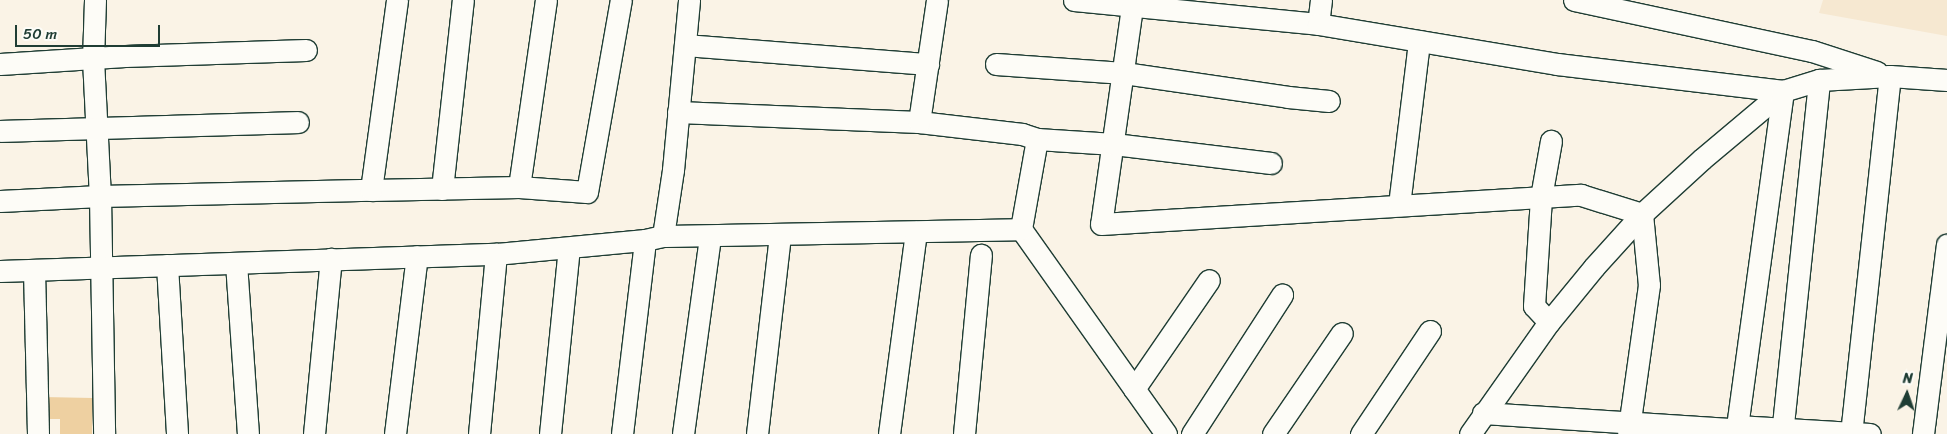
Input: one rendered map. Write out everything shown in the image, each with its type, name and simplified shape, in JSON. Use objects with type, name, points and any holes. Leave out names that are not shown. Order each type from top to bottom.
[{"type":"street","points":[[95,0],[93,59],[98,127],[104,434]]},
{"type":"street","points":[[371,190],[397,0]]},
{"type":"street","points":[[442,189],[463,0]]},
{"type":"street","points":[[519,187],[546,0]]},
{"type":"street","points":[[0,201],[100,196],[519,187],[587,192],[621,0]]},
{"type":"street","points":[[622,434],[654,238],[678,112],[689,0]]},
{"type":"street","points":[[919,122],[937,0]]},
{"type":"street","points":[[1074,0],[1132,2],[1318,24],[1558,64],[1783,91]]},
{"type":"street","points":[[1318,24],[1321,0]]},
{"type":"street","points":[[1574,0],[1812,50],[1890,76]]},
{"type":"street","points":[[1132,2],[1124,73],[1102,224],[1581,195],[1642,214]]},
{"type":"street","points":[[1399,205],[1419,40]]},
{"type":"street","points":[[685,45],[928,64]]},
{"type":"street","points":[[0,64],[125,56],[306,50]]},
{"type":"street","points":[[996,64],[1124,73],[1288,97],[1329,101]]},
{"type":"street","points":[[1482,424],[1857,433],[1890,76]]},
{"type":"street","points":[[1470,434],[1482,424],[1549,322],[1594,267],[1642,214],[1702,159],[1783,91],[1818,80],[1890,76],[1947,80]]},
{"type":"street","points":[[1783,431],[1818,80]]},
{"type":"street","points":[[1731,430],[1783,91]]},
{"type":"street","points":[[678,112],[919,122],[1022,134],[1037,139],[1114,144],[1271,163]]},
{"type":"street","points":[[0,131],[298,122]]},
{"type":"street","points":[[1037,139],[1021,229],[1166,434]]},
{"type":"street","points":[[1549,322],[1534,306],[1541,197],[1551,141]]},
{"type":"street","points":[[1629,428],[1649,285],[1642,214]]},
{"type":"street","points":[[0,271],[496,254],[654,238],[1021,229]]},
{"type":"street","points":[[889,434],[916,232]]},
{"type":"street","points":[[757,434],[780,235]]},
{"type":"street","points":[[683,434],[710,237]]},
{"type":"street","points":[[1923,434],[1947,245]]},
{"type":"street","points":[[550,434],[569,248]]},
{"type":"street","points":[[480,434],[496,254]]},
{"type":"street","points":[[964,434],[981,255]]},
{"type":"street","points":[[395,434],[417,256]]},
{"type":"street","points":[[314,434],[331,259]]},
{"type":"street","points":[[236,262],[248,434]]},
{"type":"street","points":[[167,265],[177,434]]},
{"type":"street","points":[[34,270],[38,434]]},
{"type":"street","points":[[1134,389],[1209,280]]},
{"type":"street","points":[[1192,434],[1282,296]]},
{"type":"street","points":[[1361,434],[1430,331]]},
{"type":"street","points":[[1272,434],[1342,333]]},
{"type":"shaded area","points":[[1823,0],[1947,0],[1947,36],[1819,13]]},
{"type":"building","points":[[43,397],[93,398],[92,434],[60,434],[60,419],[43,419]]}]
